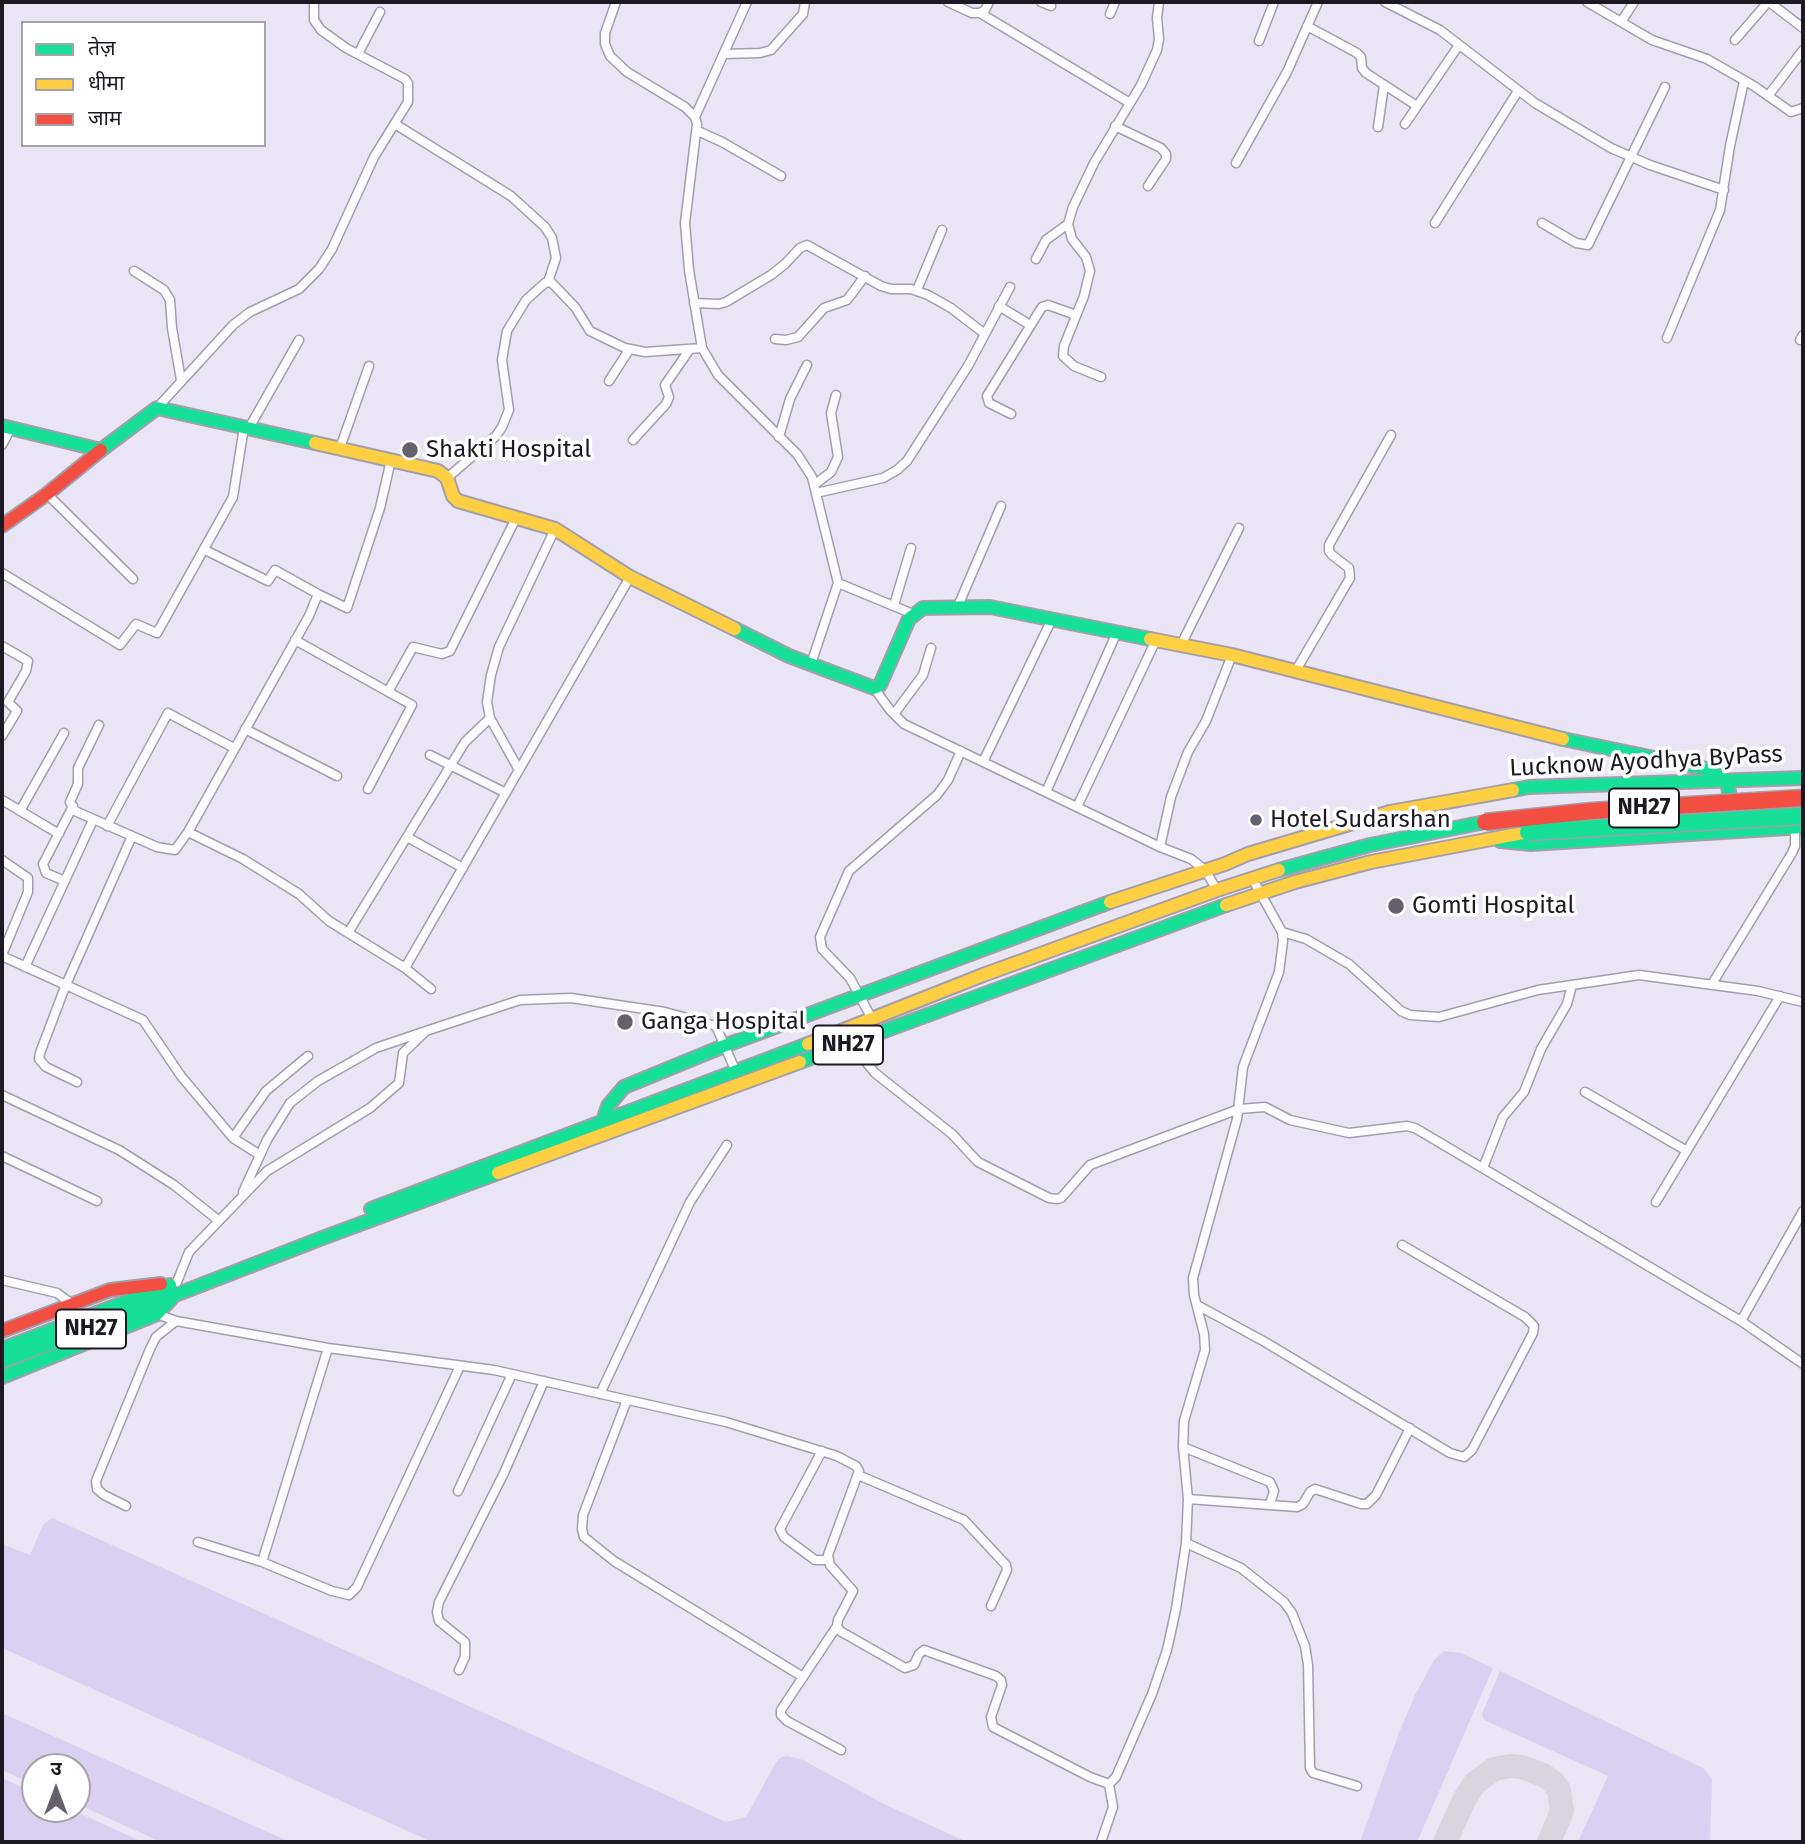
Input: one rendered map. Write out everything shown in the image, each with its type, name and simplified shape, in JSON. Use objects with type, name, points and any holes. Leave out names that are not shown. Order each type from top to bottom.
[{"type":"main road","points":[[2,526],[157,408],[438,471],[447,478],[453,496],[458,501],[555,529],[630,577],[789,656],[874,688],[882,680],[913,614],[923,608],[990,607],[1232,655],[1525,730],[1707,769],[1727,781],[1735,831]]},
{"type":"main road","points":[[6,427],[101,450]]},
{"type":"main road","name":"Lucknow Ayodhya ByPass","points":[[603,1121],[608,1106],[624,1087],[724,1046],[1035,928],[1248,854],[1390,812],[1529,787],[1803,778]]},
{"type":"main road","name":"NH27","points":[[2,1362],[178,1287],[603,1121],[1252,878],[1370,845],[1485,822],[1578,812],[1803,798]]},
{"type":"main road","points":[[1483,839],[1531,844],[1735,831],[1801,824]]},
{"type":"main road","name":"NH27","points":[[2,1349],[856,1042],[1261,893],[1371,862],[1528,832],[1801,824]]},
{"type":"main road","points":[[2,1331],[110,1290],[178,1287]]},
{"type":"main road","points":[[2,1377],[157,1314],[178,1287]]},
{"type":"street","points":[[157,408],[242,317],[299,289],[320,269],[332,249],[374,157],[408,102],[408,83],[400,76],[358,54],[321,30],[314,20],[314,2]]},
{"type":"street","points":[[616,2],[605,33],[605,44],[610,56],[617,65],[685,107],[695,117],[698,131],[685,223],[702,348],[718,375],[803,462],[815,489],[838,583],[811,664]]},
{"type":"street","points":[[695,117],[747,2]]},
{"type":"street","points":[[724,54],[761,53],[771,50],[803,15],[805,2]]},
{"type":"street","points":[[948,2],[972,13],[985,10],[989,2]]},
{"type":"street","points":[[1041,2],[1051,6]]},
{"type":"street","points":[[1110,14],[1115,2]]},
{"type":"street","points":[[1101,377],[1074,366],[1063,356],[1090,271],[1086,257],[1072,239],[1068,224],[1094,163],[1130,103],[1157,50],[1159,2]]},
{"type":"street","points":[[1259,41],[1274,2]]},
{"type":"street","points":[[1236,163],[1287,72],[1318,2]]},
{"type":"street","points":[[1385,2],[1440,30],[1518,92],[1554,115],[1632,158],[1724,190]]},
{"type":"street","points":[[1587,2],[1663,45],[1698,54],[1791,112],[1803,108]]},
{"type":"street","points":[[1621,22],[1634,2]]},
{"type":"street","points":[[1735,40],[1768,2],[1803,28]]},
{"type":"street","points":[[358,54],[380,12]]},
{"type":"street","points":[[979,13],[1130,103]]},
{"type":"street","points":[[1307,26],[1357,53],[1361,57],[1364,71],[1417,106]]},
{"type":"street","points":[[1405,124],[1459,45]]},
{"type":"street","points":[[1768,96],[1803,50]]},
{"type":"street","points":[[1667,338],[1720,210],[1744,81]]},
{"type":"street","points":[[1378,127],[1384,85]]},
{"type":"street","points":[[1542,223],[1576,243],[1588,244],[1665,87]]},
{"type":"street","points":[[1435,223],[1518,92]]},
{"type":"street","points":[[395,124],[511,197],[545,227],[552,238],[556,258],[548,282],[526,300],[508,331],[502,360],[509,410],[502,427],[496,436],[447,478]]},
{"type":"street","points":[[1115,126],[1161,148],[1166,154],[1166,159],[1148,186]]},
{"type":"street","points":[[698,131],[781,176]]},
{"type":"street","points":[[1036,259],[1046,240],[1068,224]]},
{"type":"street","points":[[917,290],[942,230]]},
{"type":"street","points":[[694,303],[726,302],[771,275],[803,245],[812,247],[891,289],[917,290],[951,308],[985,334]]},
{"type":"street","points":[[134,271],[164,290],[170,300],[181,380]]},
{"type":"street","points":[[775,339],[797,337],[824,308],[847,300],[865,276]]},
{"type":"street","points":[[548,282],[578,311],[590,331],[629,349],[645,352],[702,348]]},
{"type":"street","points":[[815,489],[883,478],[907,461],[968,366],[1010,287]]},
{"type":"street","points":[[1011,414],[989,403],[987,396],[1030,325],[1045,305],[1076,315]]},
{"type":"street","points":[[999,306],[1030,325]]},
{"type":"street","points":[[2,573],[120,645],[136,624],[158,633],[233,497],[247,427],[299,340]]},
{"type":"street","points":[[609,381],[629,349]]},
{"type":"street","points":[[634,440],[666,404],[669,397],[665,385],[690,349]]},
{"type":"street","points":[[779,437],[790,399],[807,365]]},
{"type":"street","points":[[340,449],[369,366]]},
{"type":"street","points":[[815,489],[831,472],[838,457],[831,413],[836,395]]},
{"type":"street","points":[[2,445],[6,427]]},
{"type":"street","points":[[1295,672],[1350,578],[1349,568],[1332,555],[1329,545],[1391,435]]},
{"type":"street","points":[[205,550],[268,581],[275,570],[347,608],[380,508],[391,460]]},
{"type":"street","points":[[47,494],[133,579]]},
{"type":"street","points":[[958,606],[1001,506]]},
{"type":"street","points":[[389,690],[413,647],[442,654],[450,651],[516,517]]},
{"type":"street","points":[[1181,645],[1239,528]]},
{"type":"street","points":[[519,770],[490,718],[487,702],[491,675],[499,647],[555,529]]},
{"type":"street","points":[[894,605],[911,548]]},
{"type":"street","points":[[405,968],[630,577]]},
{"type":"street","points":[[838,583],[913,614]]},
{"type":"street","points":[[99,725],[78,768],[78,784],[70,802],[75,811],[158,847],[175,850],[188,832],[318,594]]},
{"type":"street","points":[[984,762],[1052,619]]},
{"type":"street","points":[[1046,792],[1117,632]]},
{"type":"street","points":[[295,640],[412,705],[368,789]]},
{"type":"street","points":[[1077,807],[1156,640]]},
{"type":"street","points":[[2,646],[29,661],[8,702],[17,711],[2,736]]},
{"type":"street","points":[[894,714],[923,675],[931,648]]},
{"type":"street","points":[[1160,847],[1169,804],[1184,763],[1206,721],[1232,655]]},
{"type":"street","points":[[874,688],[904,724],[1160,847],[1191,859],[1205,870],[1217,890]]},
{"type":"street","points":[[107,826],[168,713],[234,748]]},
{"type":"street","points":[[348,933],[465,742],[490,718]]},
{"type":"street","points":[[245,729],[337,776]]},
{"type":"street","points":[[20,811],[64,733]]},
{"type":"street","points":[[872,1019],[846,973],[822,949],[820,937],[849,871],[937,795],[948,780],[961,751]]},
{"type":"street","points":[[430,755],[506,793]]},
{"type":"street","points":[[2,800],[59,834]]},
{"type":"street","points":[[65,881],[46,873],[43,864],[73,807]]},
{"type":"street","points":[[25,967],[93,820]]},
{"type":"street","points":[[1712,984],[1795,846],[1801,824]]},
{"type":"street","points":[[188,832],[243,859],[299,894],[329,920],[405,968],[431,989]]},
{"type":"street","points":[[77,1082],[46,1067],[39,1059],[65,987],[132,836]]},
{"type":"street","points":[[407,837],[463,867]]},
{"type":"street","points":[[2,860],[28,878],[28,892],[4,943],[2,956],[65,987],[143,1020],[181,1076],[233,1138],[260,1155]]},
{"type":"street","points":[[1109,1784],[1116,1777],[1158,1676],[1176,1609],[1186,1543],[1188,1499],[1183,1447],[1185,1413],[1205,1350],[1205,1334],[1193,1278],[1239,1109],[1243,1067],[1277,981],[1282,932],[1252,878]]},
{"type":"street","points":[[1282,932],[1306,939],[1349,964],[1401,1011],[1410,1015],[1438,1017],[1529,992],[1639,975],[1712,984],[1803,1002]]},
{"type":"street","points":[[1483,1168],[1503,1117],[1524,1092],[1541,1049],[1567,1004],[1572,985]]},
{"type":"street","points":[[1656,1202],[1780,996]]},
{"type":"street","points":[[241,1196],[260,1155],[290,1103],[318,1081],[376,1048],[520,1000],[571,999],[665,1012],[716,1026],[736,1072]]},
{"type":"street","points":[[178,1287],[189,1252],[241,1196],[267,1171],[370,1108],[399,1083],[403,1053],[426,1031]]},
{"type":"street","points":[[856,1042],[875,1073],[952,1134],[978,1162],[1049,1198],[1061,1198],[1090,1165],[1239,1109],[1265,1107],[1290,1120],[1349,1133],[1407,1126],[1415,1128],[1741,1321],[1803,1364]]},
{"type":"street","points":[[233,1138],[266,1091],[307,1056]]},
{"type":"street","points":[[1585,1093],[1687,1151]]},
{"type":"street","points":[[2,1095],[119,1150],[174,1185],[218,1220]]},
{"type":"street","points":[[600,1394],[690,1202],[727,1145]]},
{"type":"street","points":[[2,1156],[97,1201]]},
{"type":"street","points":[[1741,1321],[1803,1211]]},
{"type":"street","points":[[1197,1305],[1265,1342],[1458,1457],[1468,1454],[1534,1326],[1525,1317],[1402,1245]]},
{"type":"street","points":[[2,1280],[57,1293],[72,1304]]},
{"type":"street","points":[[157,1314],[176,1321],[328,1348],[512,1374],[726,1422],[837,1456],[856,1466],[858,1475],[828,1560]]},
{"type":"street","points":[[126,1506],[104,1495],[97,1489],[96,1481],[156,1337],[176,1321]]},
{"type":"street","points":[[262,1562],[328,1348]]},
{"type":"street","points":[[198,1542],[262,1562],[349,1595],[358,1587],[460,1366]]},
{"type":"street","points":[[458,1491],[512,1374]]},
{"type":"street","points":[[459,1670],[465,1657],[465,1642],[439,1621],[439,1602],[504,1473],[544,1381]]},
{"type":"street","points":[[626,1400],[583,1515],[584,1537],[614,1561],[803,1677]]},
{"type":"street","points":[[1188,1499],[1297,1507],[1303,1504],[1315,1489],[1367,1504],[1376,1495],[1410,1428]]},
{"type":"street","points":[[1183,1447],[1270,1482],[1274,1491],[1270,1504]]},
{"type":"street","points":[[821,1451],[780,1530],[784,1537],[815,1560],[828,1560]]},
{"type":"street","points":[[858,1475],[964,1520],[1006,1565],[1007,1570],[991,1606]]},
{"type":"street","points":[[1186,1543],[1241,1568],[1284,1602],[1292,1613],[1305,1646],[1308,1665],[1310,1768],[1313,1773],[1357,1786]]},
{"type":"street","points":[[828,1560],[853,1591],[837,1626],[781,1710],[782,1718],[841,1751]]},
{"type":"street","points":[[837,1626],[905,1668],[911,1668],[924,1650],[996,1676],[1002,1685],[991,1717],[993,1727],[1109,1784]]},
{"type":"street","points":[[1101,1842],[1112,1807],[1109,1784]]},
{"type":"shaded area","points":[[52,1518],[726,1822],[746,1817],[775,1764],[781,1757],[787,1756],[803,1760],[884,1804],[967,1842],[432,1842],[2,1648],[2,1544],[30,1555],[43,1525]]},
{"type":"shaded area","points":[[1444,1651],[1461,1653],[1493,1668],[1417,1842],[1360,1842],[1415,1695],[1434,1660]]},
{"type":"shaded area","points":[[1500,1671],[1703,1768],[1712,1779],[1710,1842],[1578,1842],[1608,1776],[1484,1720],[1482,1714]]},
{"type":"shaded area","points":[[2,1713],[290,1842],[161,1842],[91,1810],[91,1753],[21,1753],[21,1779],[2,1770]]},
{"type":"shaded area","points":[[2,1778],[21,1787],[21,1823],[91,1823],[91,1818],[143,1842],[2,1842]]},
{"type":"taxiway","points":[[1445,1842],[1465,1798],[1475,1783],[1494,1769],[1510,1766],[1522,1767],[1543,1775],[1559,1790],[1562,1811],[1549,1842]]},
{"type":"traffic: fast","points":[[2,426],[101,450],[157,408],[315,443]]},
{"type":"traffic: fast","points":[[735,629],[789,656],[874,688],[880,685],[909,619],[923,608],[990,607],[1150,639]]},
{"type":"traffic: fast","points":[[1563,739],[1707,769],[1727,781],[1736,831]]},
{"type":"traffic: fast","points":[[1513,790],[1529,787],[1803,778]]},
{"type":"traffic: fast","points":[[1528,832],[1803,816]]},
{"type":"traffic: fast","points":[[1279,870],[1370,845],[1485,822]]},
{"type":"traffic: fast","points":[[1500,841],[1531,844],[1803,827]]},
{"type":"traffic: fast","points":[[603,1121],[608,1106],[624,1087],[724,1046],[1110,902]]},
{"type":"traffic: fast","points":[[800,1062],[1226,905]]},
{"type":"traffic: fast","points":[[371,1209],[808,1044]]},
{"type":"traffic: fast","points":[[2,1362],[498,1173]]},
{"type":"traffic: fast","points":[[2,1349],[170,1285]]},
{"type":"traffic: fast","points":[[2,1377],[157,1314],[173,1297]]},
{"type":"traffic: slow","points":[[315,443],[438,471],[447,478],[453,496],[458,501],[555,529],[630,577],[735,629]]},
{"type":"traffic: slow","points":[[1150,639],[1232,655],[1563,739]]},
{"type":"traffic: slow","points":[[1110,902],[1248,854],[1390,812],[1513,790]]},
{"type":"traffic: slow","points":[[1226,905],[1295,882],[1371,862],[1528,832]]},
{"type":"traffic: slow","points":[[808,1044],[983,975],[1279,870]]},
{"type":"traffic: slow","points":[[498,1173],[800,1062]]},
{"type":"traffic: jam","points":[[2,526],[101,450]]},
{"type":"traffic: jam","points":[[1485,822],[1592,811],[1803,798]]},
{"type":"traffic: jam","points":[[2,1331],[110,1290],[161,1284]]},
{"type":"place","name":"Shakti Hospital","points":[[410,450]]},
{"type":"place","name":"Hotel Sudarshan","points":[[1256,820]]},
{"type":"place","name":"Gomti Hospital","points":[[1396,906]]},
{"type":"place","name":"Ganga Hospital","points":[[625,1022]]}]
